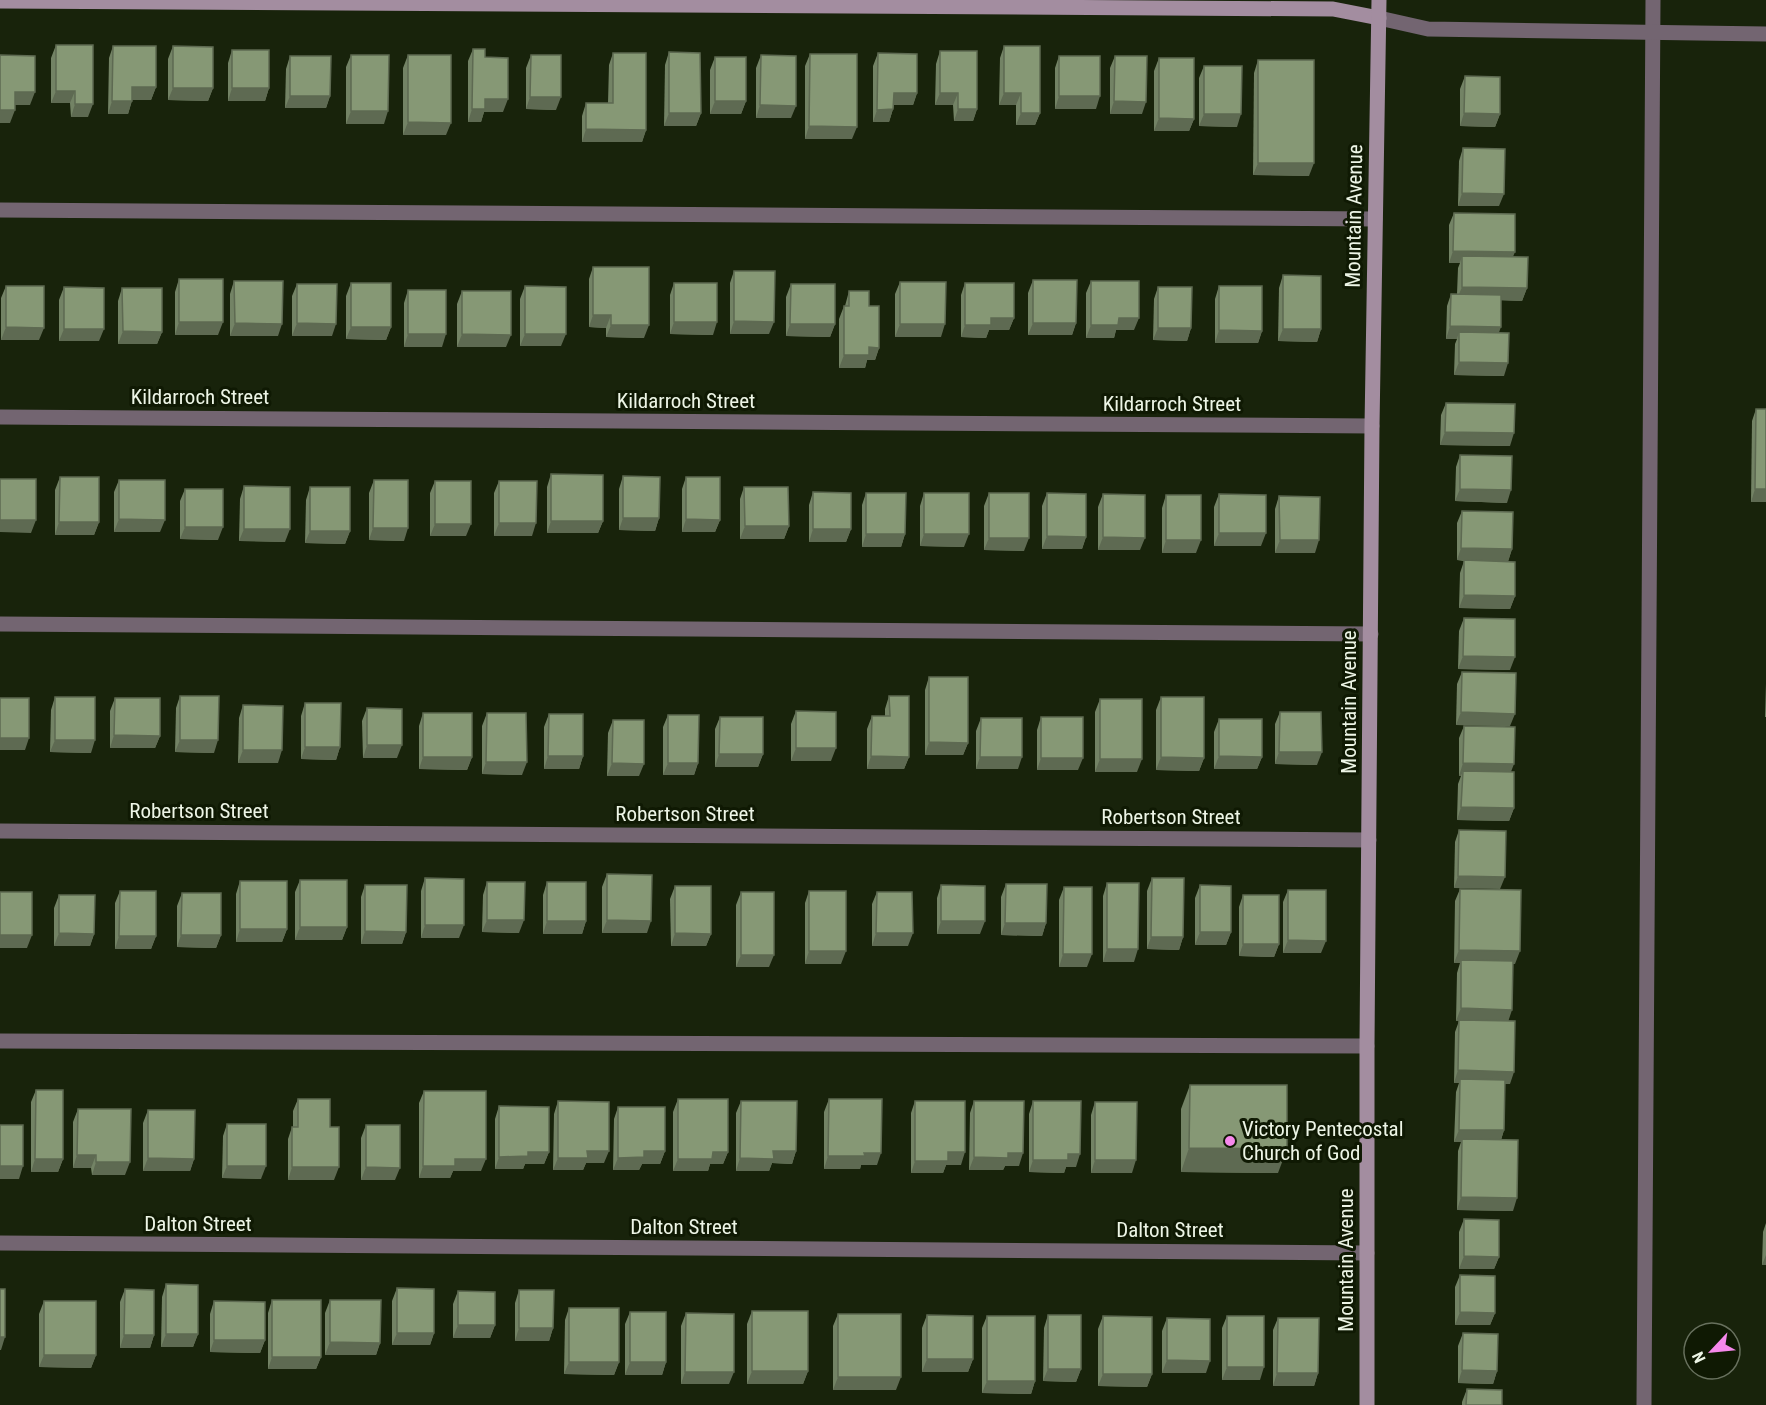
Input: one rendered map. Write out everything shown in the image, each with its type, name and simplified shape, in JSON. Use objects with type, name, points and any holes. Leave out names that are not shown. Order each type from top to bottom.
[{"type":"main road","name":"Mountain Avenue","points":[[1367,1405],[1367,1046],[1372,426],[1379,0]]},
{"type":"main road","points":[[0,1],[1333,9],[1379,18]]},
{"type":"street","points":[[1644,1405],[1653,0]]},
{"type":"street","points":[[1379,18],[1428,29],[1766,34]]},
{"type":"street","points":[[0,210],[1376,219]]},
{"type":"street","name":"Kildarroch Street","points":[[0,417],[1372,426]]},
{"type":"street","points":[[0,624],[1371,634]]},
{"type":"street","name":"Robertson Street","points":[[0,831],[1369,840]]},
{"type":"street","points":[[0,1041],[1367,1046]]},
{"type":"street","name":"Dalton Street","points":[[0,1243],[1367,1253]]},
{"type":"building","points":[[56,45],[93,45],[93,104],[75,104],[75,91],[56,91]]},
{"type":"building","points":[[113,46],[156,46],[156,87],[132,87],[132,101],[112,101]]},
{"type":"building","points":[[173,46],[213,47],[213,88],[173,88]]},
{"type":"building","points":[[1004,46],[1040,46],[1040,113],[1021,113],[1021,93],[1004,93]]},
{"type":"building","points":[[473,49],[485,49],[485,57],[508,58],[508,99],[485,99],[485,109],[472,109]]},
{"type":"building","points":[[232,50],[269,50],[269,88],[232,88]]},
{"type":"building","points":[[940,51],[977,51],[977,109],[958,109],[958,93],[940,93]]},
{"type":"building","points":[[669,52],[700,53],[701,113],[669,113]]},
{"type":"building","points":[[613,53],[646,53],[646,130],[586,129],[586,103],[613,103]]},
{"type":"building","points":[[878,53],[917,54],[917,93],[894,93],[893,109],[877,110]]},
{"type":"building","points":[[810,54],[857,54],[857,127],[809,126]]},
{"type":"building","points":[[0,55],[35,56],[35,92],[15,92],[15,110],[0,110]]},
{"type":"building","points":[[351,55],[389,55],[388,111],[351,111]]},
{"type":"building","points":[[408,55],[451,55],[451,123],[408,122]]},
{"type":"building","points":[[531,55],[561,55],[561,97],[530,97]]},
{"type":"building","points":[[761,55],[796,56],[796,106],[760,105]]},
{"type":"building","points":[[290,56],[331,56],[330,96],[290,96]]},
{"type":"building","points":[[1059,56],[1100,56],[1100,96],[1059,96]]},
{"type":"building","points":[[1115,56],[1147,56],[1146,102],[1114,101]]},
{"type":"building","points":[[715,57],[746,57],[746,101],[715,101]]},
{"type":"building","points":[[1159,58],[1194,58],[1194,119],[1159,118]]},
{"type":"building","points":[[1258,60],[1314,60],[1314,163],[1258,163]]},
{"type":"building","points":[[1204,66],[1242,66],[1241,114],[1204,114]]},
{"type":"building","points":[[1465,76],[1500,77],[1500,114],[1464,113]]},
{"type":"building","points":[[1463,148],[1505,149],[1504,194],[1462,193]]},
{"type":"building","points":[[1454,213],[1515,214],[1515,252],[1453,251]]},
{"type":"building","points":[[1462,256],[1528,257],[1527,288],[1462,287]]},
{"type":"building","points":[[593,267],[649,267],[649,325],[611,325],[611,315],[593,315]]},
{"type":"building","points":[[734,271],[775,271],[774,322],[734,321]]},
{"type":"building","points":[[1283,275],[1321,276],[1321,329],[1283,329]]},
{"type":"building","points":[[179,279],[223,279],[223,322],[179,322]]},
{"type":"building","points":[[1033,280],[1077,280],[1076,323],[1033,323]]},
{"type":"building","points":[[234,281],[283,281],[282,324],[235,323]]},
{"type":"building","points":[[1091,281],[1139,281],[1139,318],[1119,318],[1118,325],[1091,325]]},
{"type":"building","points":[[900,282],[946,282],[945,324],[900,324]]},
{"type":"building","points":[[351,283],[391,283],[391,327],[351,327]]},
{"type":"building","points":[[674,283],[717,283],[717,322],[674,322]]},
{"type":"building","points":[[965,283],[1014,283],[1014,318],[991,318],[991,325],[965,325]]},
{"type":"building","points":[[297,284],[337,284],[336,324],[297,323]]},
{"type":"building","points":[[791,284],[835,284],[835,324],[790,324]]},
{"type":"building","points":[[6,286],[44,286],[44,328],[6,327]]},
{"type":"building","points":[[525,286],[566,287],[566,334],[525,334]]},
{"type":"building","points":[[1219,286],[1262,286],[1262,331],[1219,330]]},
{"type":"building","points":[[64,287],[104,288],[104,329],[64,329]]},
{"type":"building","points":[[1158,287],[1192,287],[1191,328],[1158,328]]},
{"type":"building","points":[[122,288],[162,288],[162,332],[123,331]]},
{"type":"building","points":[[408,290],[446,290],[446,334],[408,334]]},
{"type":"building","points":[[462,291],[511,291],[511,335],[462,334]]},
{"type":"building","points":[[849,291],[869,291],[869,306],[879,306],[879,348],[869,347],[869,355],[844,355],[844,306],[849,306]]},
{"type":"building","points":[[1451,294],[1501,295],[1501,327],[1450,326]]},
{"type":"building","points":[[1459,332],[1509,333],[1508,363],[1459,362]]},
{"type":"building","points":[[1446,403],[1515,404],[1514,433],[1445,432]]},
{"type":"building","points":[[1756,409],[1766,409],[1766,489],[1755,489]]},
{"type":"building","points":[[1460,455],[1512,456],[1511,490],[1460,489]]},
{"type":"building","points":[[551,474],[603,475],[603,521],[551,521]]},
{"type":"building","points":[[623,476],[660,477],[659,518],[623,518]]},
{"type":"building","points":[[60,477],[99,477],[99,522],[59,522]]},
{"type":"building","points":[[686,477],[720,477],[720,520],[686,519]]},
{"type":"building","points":[[0,479],[36,479],[36,520],[0,520]]},
{"type":"building","points":[[119,480],[165,480],[165,520],[119,519]]},
{"type":"building","points":[[374,480],[408,480],[408,528],[373,528]]},
{"type":"building","points":[[435,481],[471,481],[471,524],[435,524]]},
{"type":"building","points":[[499,481],[537,481],[536,523],[499,523]]},
{"type":"building","points":[[244,486],[290,487],[290,529],[244,529]]},
{"type":"building","points":[[310,487],[350,487],[350,531],[310,531]]},
{"type":"building","points":[[744,487],[788,487],[789,526],[745,526]]},
{"type":"building","points":[[185,489],[223,489],[223,527],[185,527]]},
{"type":"building","points":[[813,492],[851,493],[851,529],[813,529]]},
{"type":"building","points":[[866,493],[906,493],[905,534],[866,534]]},
{"type":"building","points":[[924,493],[969,493],[969,534],[924,534]]},
{"type":"building","points":[[989,493],[1029,493],[1029,538],[989,538]]},
{"type":"building","points":[[1047,493],[1086,494],[1086,537],[1047,536]]},
{"type":"building","points":[[1103,494],[1145,495],[1145,538],[1103,537]]},
{"type":"building","points":[[1219,494],[1266,495],[1266,533],[1219,533]]},
{"type":"building","points":[[1166,495],[1201,495],[1201,540],[1166,540]]},
{"type":"building","points":[[1279,496],[1320,497],[1319,540],[1280,540]]},
{"type":"building","points":[[1462,511],[1513,512],[1512,549],[1461,548]]},
{"type":"building","points":[[1464,560],[1515,562],[1515,596],[1464,595]]},
{"type":"building","points":[[1464,618],[1515,619],[1515,657],[1463,656]]},
{"type":"building","points":[[1462,672],[1516,673],[1515,714],[1461,712]]},
{"type":"building","points":[[929,677],[968,677],[968,743],[929,742]]},
{"type":"building","points":[[180,696],[219,696],[218,740],[180,740]]},
{"type":"building","points":[[889,696],[909,696],[909,757],[871,756],[872,716],[890,716]]},
{"type":"building","points":[[55,697],[95,697],[95,740],[55,740]]},
{"type":"building","points":[[1161,697],[1204,697],[1204,758],[1161,757]]},
{"type":"building","points":[[0,698],[29,698],[29,738],[0,738]]},
{"type":"building","points":[[115,698],[160,698],[160,736],[114,735]]},
{"type":"building","points":[[1100,699],[1142,699],[1142,759],[1100,759]]},
{"type":"building","points":[[305,703],[341,703],[340,747],[305,747]]},
{"type":"building","points":[[243,705],[283,706],[282,750],[243,750]]},
{"type":"building","points":[[367,708],[402,709],[402,745],[367,745]]},
{"type":"building","points":[[796,711],[836,712],[836,748],[796,748]]},
{"type":"building","points":[[1280,712],[1321,712],[1322,752],[1279,752]]},
{"type":"building","points":[[423,713],[472,713],[472,757],[423,757]]},
{"type":"building","points":[[487,713],[526,713],[527,762],[486,762]]},
{"type":"building","points":[[549,714],[583,714],[583,756],[548,756]]},
{"type":"building","points":[[668,715],[699,715],[698,763],[668,763]]},
{"type":"building","points":[[720,717],[763,717],[763,754],[719,754]]},
{"type":"building","points":[[1041,717],[1083,717],[1083,758],[1041,758]]},
{"type":"building","points":[[981,718],[1022,718],[1022,757],[980,757]]},
{"type":"building","points":[[1219,719],[1262,719],[1262,757],[1219,756]]},
{"type":"building","points":[[613,720],[644,720],[644,764],[612,763]]},
{"type":"building","points":[[1464,726],[1515,727],[1514,764],[1463,763]]},
{"type":"building","points":[[1463,771],[1514,772],[1514,808],[1461,807]]},
{"type":"building","points":[[1459,830],[1506,831],[1505,877],[1458,876]]},
{"type":"building","points":[[607,874],[652,875],[651,921],[607,920]]},
{"type":"building","points":[[425,878],[464,879],[464,925],[425,925]]},
{"type":"building","points":[[1152,878],[1184,878],[1183,937],[1151,937]]},
{"type":"building","points":[[300,880],[347,880],[347,927],[300,927]]},
{"type":"building","points":[[240,881],[287,881],[287,929],[240,929]]},
{"type":"building","points":[[487,882],[525,882],[524,920],[487,920]]},
{"type":"building","points":[[547,882],[586,882],[586,921],[547,921]]},
{"type":"building","points":[[1107,883],[1139,883],[1138,949],[1107,949]]},
{"type":"building","points":[[1006,884],[1047,884],[1046,923],[1005,923]]},
{"type":"building","points":[[365,885],[407,885],[406,932],[365,931]]},
{"type":"building","points":[[941,885],[985,886],[985,921],[941,921]]},
{"type":"building","points":[[1200,885],[1231,886],[1231,932],[1200,932]]},
{"type":"building","points":[[675,886],[711,886],[711,934],[675,933]]},
{"type":"building","points":[[1064,887],[1092,887],[1092,954],[1063,954]]},
{"type":"building","points":[[1460,889],[1521,890],[1520,951],[1459,950]]},
{"type":"building","points":[[1288,890],[1326,890],[1326,941],[1288,940]]},
{"type":"building","points":[[120,891],[156,891],[156,936],[119,936]]},
{"type":"building","points":[[809,891],[846,891],[846,951],[809,951]]},
{"type":"building","points":[[0,892],[32,892],[32,935],[0,935]]},
{"type":"building","points":[[741,892],[774,892],[774,955],[741,955]]},
{"type":"building","points":[[877,892],[912,892],[913,933],[876,933]]},
{"type":"building","points":[[182,893],[221,893],[221,935],[181,935]]},
{"type":"building","points":[[59,895],[95,895],[94,934],[59,933]]},
{"type":"building","points":[[1243,895],[1279,895],[1279,944],[1243,944]]},
{"type":"building","points":[[1461,960],[1513,961],[1512,1010],[1461,1008]]},
{"type":"building","points":[[1459,1020],[1515,1021],[1514,1072],[1458,1070]]},
{"type":"building","points":[[1460,1079],[1505,1080],[1504,1130],[1459,1130]]},
{"type":"building","points":[[1190,1085],[1287,1085],[1287,1149],[1189,1148]]},
{"type":"building","points":[[36,1090],[63,1090],[63,1159],[35,1159]]},
{"type":"building","points":[[424,1091],[486,1091],[486,1159],[455,1159],[455,1166],[423,1166]]},
{"type":"building","points":[[298,1099],[330,1099],[330,1127],[339,1127],[339,1167],[292,1167],[292,1127],[298,1127]]},
{"type":"building","points":[[678,1099],[728,1099],[728,1152],[713,1152],[712,1159],[678,1159]]},
{"type":"building","points":[[829,1099],[882,1099],[881,1153],[864,1153],[865,1156],[828,1156]]},
{"type":"building","points":[[558,1101],[609,1102],[609,1151],[587,1151],[588,1158],[558,1158]]},
{"type":"building","points":[[741,1101],[797,1101],[796,1151],[773,1151],[774,1159],[740,1158]]},
{"type":"building","points":[[915,1101],[965,1101],[965,1152],[948,1152],[948,1161],[915,1161]]},
{"type":"building","points":[[974,1101],[1024,1101],[1023,1153],[1008,1153],[1008,1158],[974,1157]]},
{"type":"building","points":[[1033,1101],[1081,1101],[1080,1154],[1068,1154],[1068,1160],[1033,1160]]},
{"type":"building","points":[[1095,1102],[1137,1102],[1136,1160],[1095,1160]]},
{"type":"building","points":[[499,1106],[549,1107],[549,1152],[528,1152],[528,1156],[499,1157]]},
{"type":"building","points":[[618,1107],[665,1107],[665,1151],[644,1151],[644,1157],[618,1158]]},
{"type":"building","points":[[78,1109],[131,1109],[130,1162],[96,1162],[96,1155],[77,1155]]},
{"type":"building","points":[[148,1110],[195,1110],[194,1159],[148,1158]]},
{"type":"building","points":[[227,1124],[266,1124],[266,1166],[227,1166]]},
{"type":"building","points":[[0,1125],[23,1125],[23,1166],[0,1166]]},
{"type":"building","points":[[366,1125],[400,1125],[400,1168],[366,1167]]},
{"type":"building","points":[[1462,1139],[1518,1140],[1517,1198],[1461,1197]]},
{"type":"building","points":[[1464,1219],[1499,1220],[1499,1257],[1464,1256]]},
{"type":"building","points":[[1460,1275],[1495,1276],[1495,1313],[1460,1312]]},
{"type":"building","points":[[166,1284],[198,1285],[198,1334],[166,1334]]},
{"type":"building","points":[[397,1288],[434,1289],[434,1333],[397,1333]]},
{"type":"building","points":[[0,1289],[5,1289],[5,1337],[0,1337]]},
{"type":"building","points":[[125,1289],[154,1290],[154,1335],[124,1335]]},
{"type":"building","points":[[519,1290],[554,1290],[553,1328],[519,1328]]},
{"type":"building","points":[[458,1291],[495,1292],[495,1325],[458,1325]]},
{"type":"building","points":[[272,1300],[321,1300],[321,1357],[272,1357]]},
{"type":"building","points":[[330,1300],[381,1300],[380,1343],[330,1342]]},
{"type":"building","points":[[44,1301],[96,1301],[96,1355],[44,1355]]},
{"type":"building","points":[[214,1301],[265,1302],[265,1340],[214,1340]]},
{"type":"building","points":[[569,1308],[619,1308],[619,1362],[569,1362]]},
{"type":"building","points":[[752,1311],[808,1311],[808,1371],[752,1371]]},
{"type":"building","points":[[630,1312],[666,1312],[666,1362],[630,1362]]},
{"type":"building","points":[[686,1313],[734,1314],[734,1372],[685,1372]]},
{"type":"building","points":[[838,1314],[901,1314],[901,1377],[838,1377]]},
{"type":"building","points":[[927,1315],[973,1316],[973,1359],[927,1359]]},
{"type":"building","points":[[1048,1315],[1081,1315],[1081,1369],[1048,1369]]},
{"type":"building","points":[[987,1316],[1035,1316],[1035,1381],[987,1381]]},
{"type":"building","points":[[1103,1316],[1152,1317],[1152,1374],[1103,1374]]},
{"type":"building","points":[[1227,1316],[1264,1316],[1264,1367],[1227,1367]]},
{"type":"building","points":[[1167,1318],[1210,1319],[1210,1361],[1167,1360]]},
{"type":"building","points":[[1278,1318],[1319,1318],[1318,1373],[1277,1373]]},
{"type":"building","points":[[1463,1333],[1498,1334],[1497,1371],[1462,1370]]},
{"type":"building","points":[[1467,1389],[1502,1390],[1502,1405],[1466,1405]]},
{"type":"place","name":"Victory Pentecostal Church of God","points":[[1230,1141]]}]
